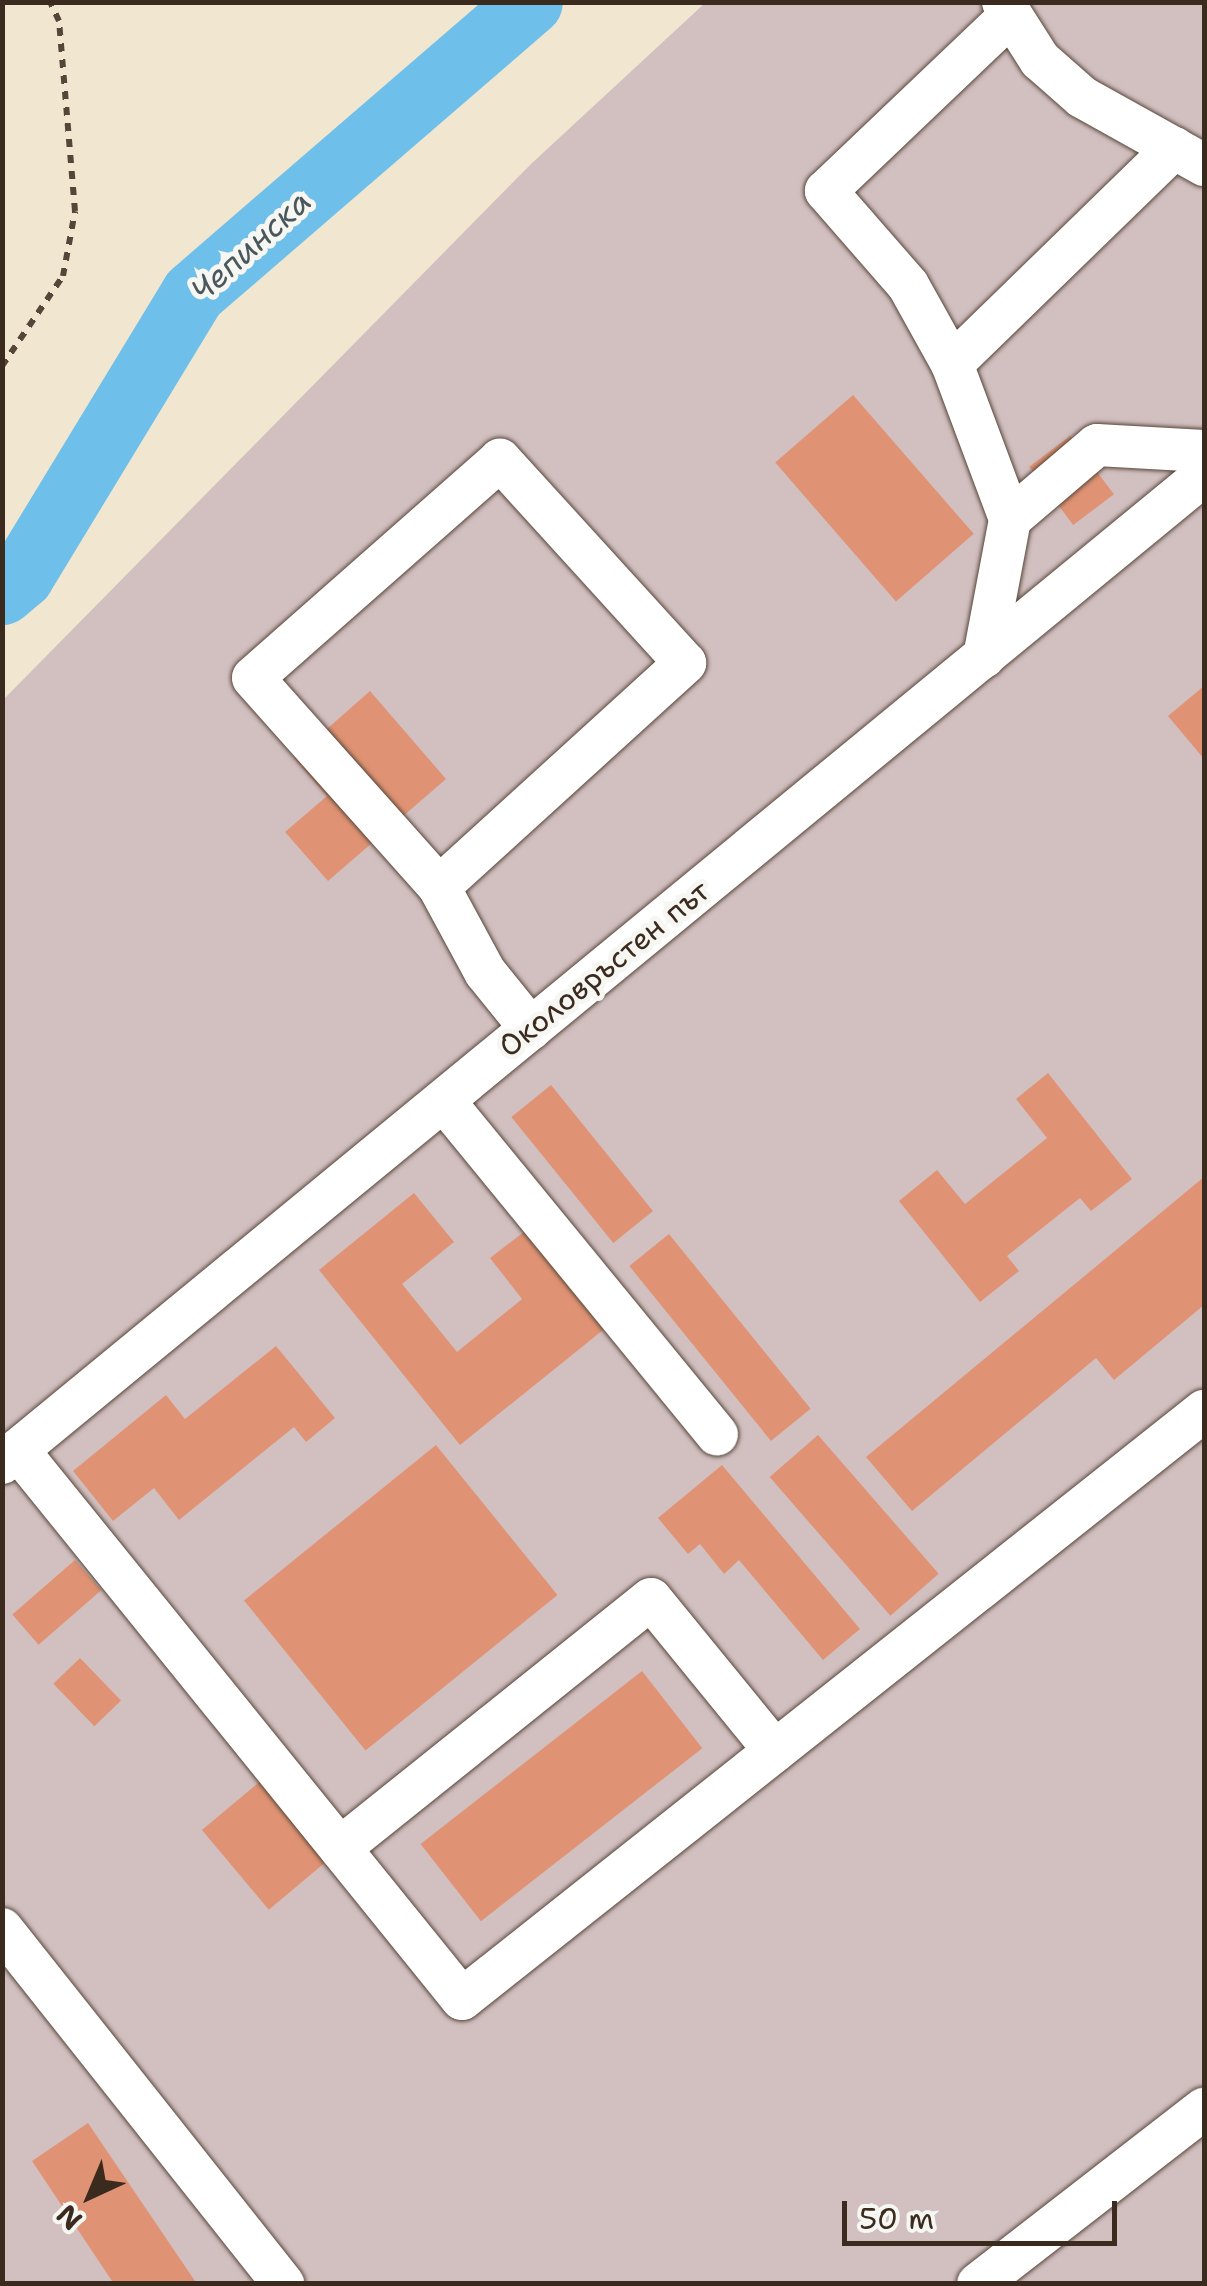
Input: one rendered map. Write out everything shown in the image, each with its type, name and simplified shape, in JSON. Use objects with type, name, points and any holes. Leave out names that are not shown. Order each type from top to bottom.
[{"type":"street","points":[[952,364],[1189,157],[1082,97],[1040,60],[1007,9],[826,191],[908,285],[952,364],[1010,519],[984,656]]},
{"type":"street","points":[[1010,519],[1097,445],[1204,451]]},
{"type":"street","points":[[439,887],[686,663],[500,460],[253,678],[439,887],[485,972],[531,1028]]},
{"type":"street","name":"Околовръстен път","points":[[10,1456],[1204,476]]},
{"type":"street","points":[[444,1101],[717,1434]]},
{"type":"street","points":[[10,1456],[340,1848],[462,2000],[1204,1411]]},
{"type":"street","points":[[340,1848],[651,1600],[775,1751]]},
{"type":"street","points":[[2,1929],[284,2284]]},
{"type":"street","points":[[978,2284],[1204,2109]]},
{"type":"path","points":[[2,366],[63,276],[74,211],[64,56],[50,2]]},
{"type":"shaded area","points":[[705,3],[1204,3],[1204,2283],[3,2284],[3,700],[531,164]]},
{"type":"building","points":[[853,395],[974,534],[896,601],[775,463]]},
{"type":"building","points":[[1070,436],[1114,494],[1073,525],[1029,467]]},
{"type":"building","points":[[1204,686],[1204,759],[1168,716]]},
{"type":"building","points":[[370,691],[446,779],[328,881],[285,832],[327,796],[294,758]]},
{"type":"building","points":[[1048,1073],[1132,1179],[1091,1211],[1080,1198],[1007,1256],[1019,1271],[980,1302],[899,1201],[937,1170],[965,1204],[1047,1138],[1016,1099]]},
{"type":"building","points":[[551,1085],[653,1211],[613,1243],[511,1117]]},
{"type":"building","points":[[1204,1177],[1204,1305],[1114,1380],[1096,1358],[912,1511],[866,1457]]},
{"type":"building","points":[[414,1193],[454,1242],[402,1284],[457,1352],[522,1299],[490,1258],[529,1228],[608,1326],[460,1445],[319,1270]]},
{"type":"building","points":[[669,1234],[811,1409],[771,1441],[629,1266]]},
{"type":"building","points":[[276,1346],[335,1418],[306,1442],[294,1427],[179,1520],[154,1488],[113,1521],[73,1471],[166,1395],[185,1419]]},
{"type":"building","points":[[818,1435],[939,1574],[890,1616],[770,1477]]},
{"type":"building","points":[[436,1445],[557,1595],[366,1750],[244,1600]]},
{"type":"building","points":[[722,1465],[860,1629],[823,1660],[739,1560],[724,1574],[700,1544],[688,1554],[658,1518]]},
{"type":"building","points":[[75,1560],[101,1590],[39,1645],[12,1614]]},
{"type":"building","points":[[80,1658],[121,1700],[94,1726],[53,1684]]},
{"type":"building","points":[[642,1671],[702,1748],[481,1921],[421,1844]]},
{"type":"building","points":[[264,1778],[331,1858],[269,1910],[202,1830]]},
{"type":"building","points":[[88,2123],[197,2284],[114,2284],[32,2161]]},
{"type":"waterway","name":"Чепинска","points":[[2,592],[21,576],[193,293],[530,2]]}]
